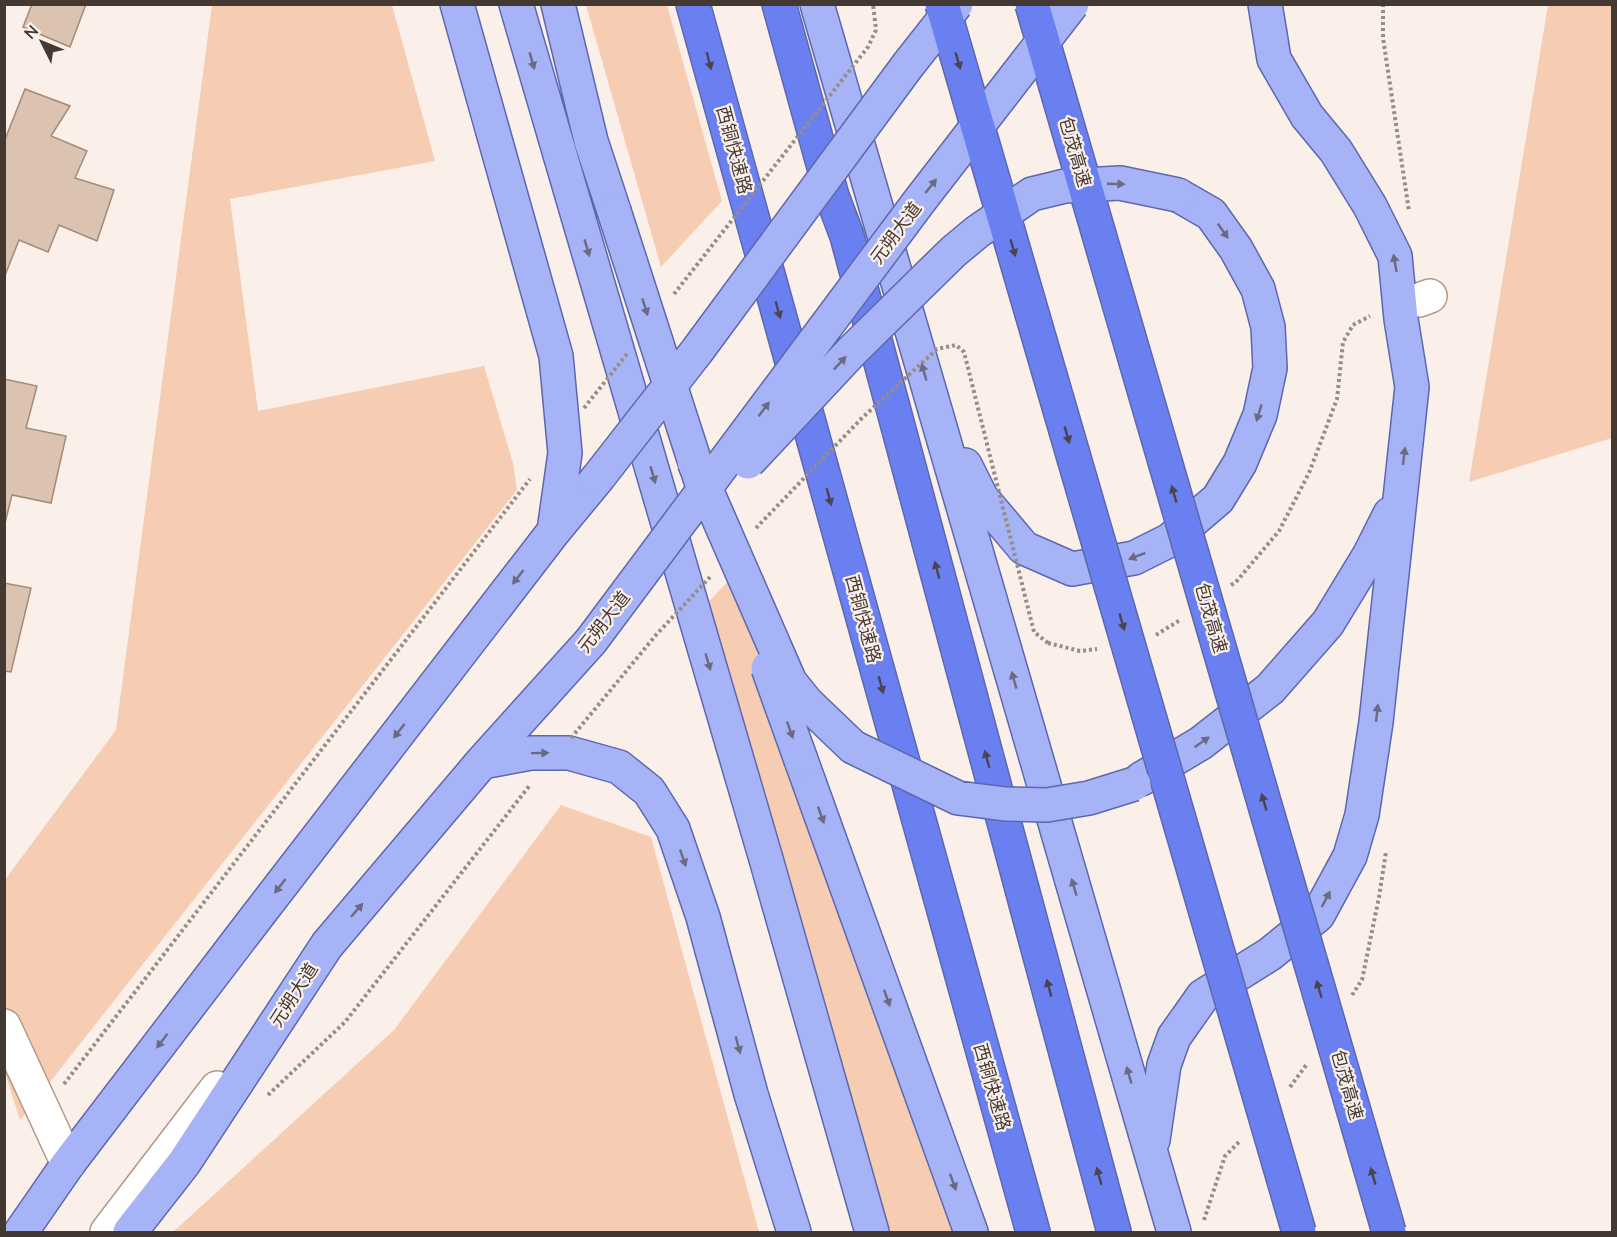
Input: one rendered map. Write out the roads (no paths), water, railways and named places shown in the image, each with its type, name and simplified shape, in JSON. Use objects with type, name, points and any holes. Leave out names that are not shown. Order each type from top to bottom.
[{"type":"highway","name":"西铜快速路","points":[[693,4],[1033,1233]]},
{"type":"highway","points":[[779,4],[832,195],[847,236],[1114,1233]]},
{"type":"highway","points":[[942,4],[1299,1233]]},
{"type":"highway","name":"包茂高速","points":[[1032,4],[1389,1233]]},
{"type":"main road","points":[[457,4],[556,356],[566,453],[554,531]]},
{"type":"main road","points":[[516,4],[769,870],[872,1233]]},
{"type":"main road","points":[[558,4],[591,141],[694,462],[971,1233]]},
{"type":"main road","points":[[569,4],[585,69],[591,141]]},
{"type":"main road","points":[[817,4],[1174,1233]]},
{"type":"main road","points":[[21,1233],[68,1164],[554,531],[697,351],[908,65],[956,4]]},
{"type":"main road","name":"元朔大道","points":[[130,1231],[184,1162],[327,945],[482,762],[591,641],[921,200],[1071,4]]},
{"type":"main road","points":[[1151,1151],[1164,1065],[1174,1037],[1203,996],[1270,954],[1318,915],[1350,856],[1362,815],[1376,722],[1412,387],[1401,319],[1395,256],[1370,206],[1336,151],[1306,116],[1275,59],[1265,4]]},
{"type":"main road","points":[[591,641],[771,437],[852,351],[953,252],[977,232],[1032,194],[1065,186],[1120,183],[1178,195],[1212,214],[1236,249],[1258,289],[1268,327],[1270,368],[1260,415],[1240,463],[1218,499],[1170,540],[1134,558],[1072,569],[1024,548],[981,497],[934,406]]},
{"type":"main road","points":[[694,462],[790,682],[807,703],[853,747],[958,798],[1005,804],[1047,805],[1089,798],[1134,783],[1201,743],[1270,689],[1328,623],[1370,554],[1400,495]]},
{"type":"main road","points":[[482,762],[564,745],[569,753],[619,767],[649,791],[673,829],[703,917],[751,1094],[794,1233]]},
{"type":"street","points":[[4,1026],[68,1164]]}]
